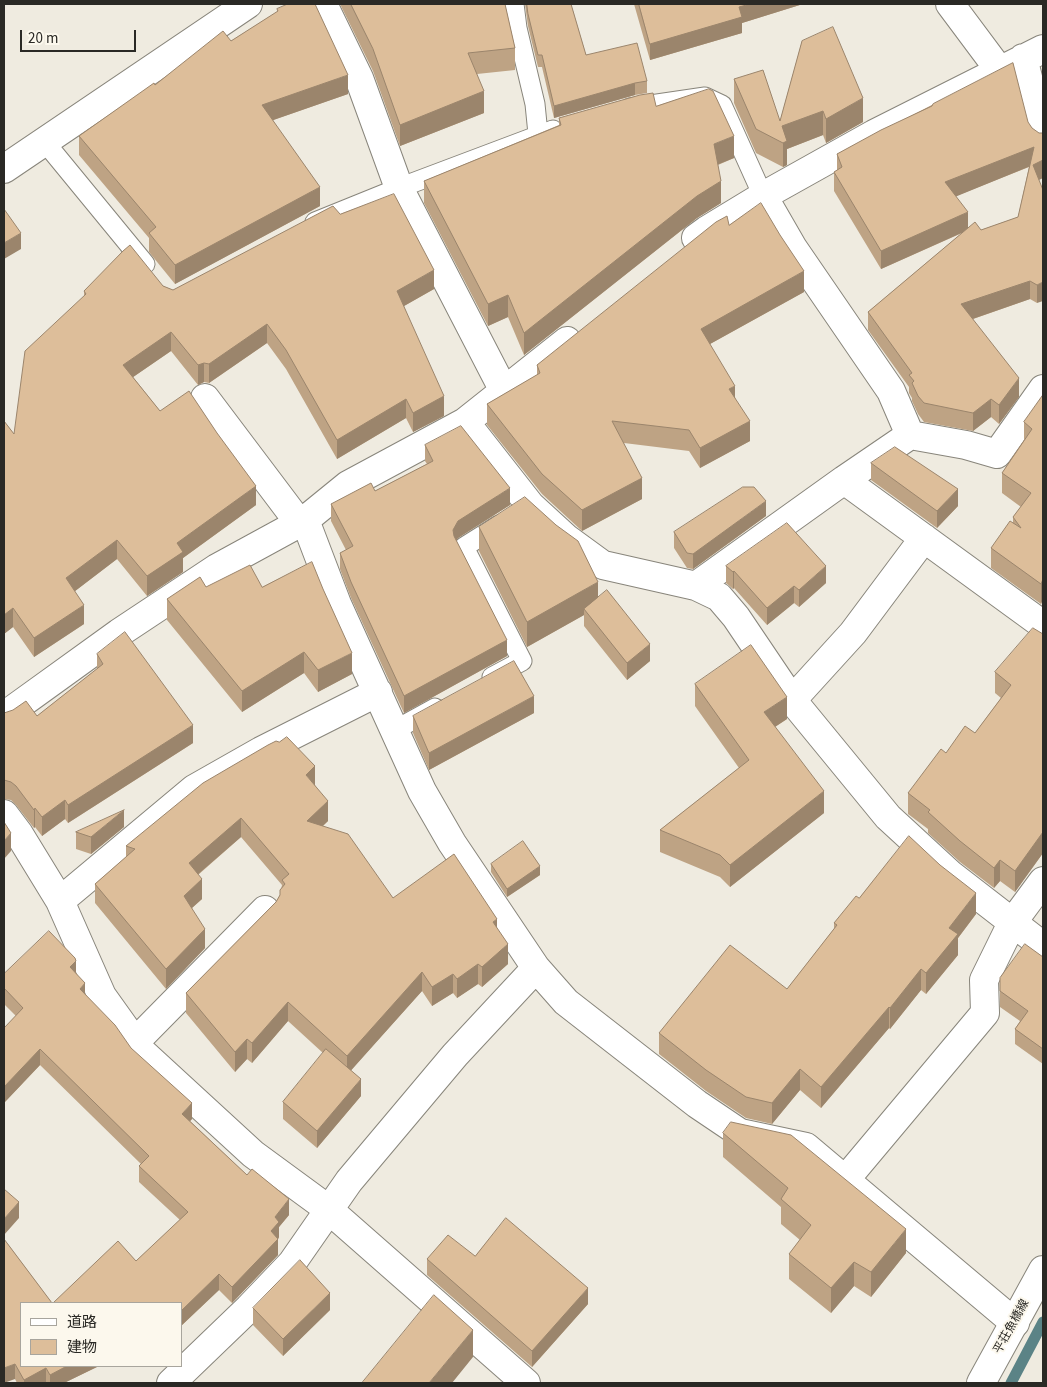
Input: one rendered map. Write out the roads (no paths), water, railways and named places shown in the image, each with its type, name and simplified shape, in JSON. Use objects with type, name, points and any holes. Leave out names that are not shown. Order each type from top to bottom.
[{"type":"street","points":[[4,169],[248,4]]},
{"type":"street","points":[[323,4],[359,78],[399,188],[504,391]]},
{"type":"street","points":[[950,4],[1022,59],[1043,136]]},
{"type":"street","points":[[676,255],[707,230],[763,196],[874,134],[1022,59]]},
{"type":"street","points":[[763,196],[793,248],[891,391],[910,435]]},
{"type":"street","points":[[4,716],[119,634],[217,568],[302,522],[348,485],[464,422],[590,323]]},
{"type":"street","points":[[696,586],[910,435],[997,454],[1043,389]]},
{"type":"street","points":[[205,398],[302,522],[422,791],[452,842],[536,968],[566,1002],[697,1104],[740,1133],[806,1147],[1015,1323]]},
{"type":"street","points":[[464,422],[530,505],[566,538],[603,565],[696,586],[719,597],[736,617],[792,700],[888,817],[950,874],[1043,946]]},
{"type":"street","points":[[844,480],[1043,625]]},
{"type":"street","points":[[792,700],[853,633],[924,538]]},
{"type":"street","points":[[60,901],[194,789],[261,751],[378,692]]},
{"type":"street","points":[[4,814],[19,834],[60,901],[102,996],[142,1052],[253,1154],[328,1209],[526,1383]]},
{"type":"street","points":[[845,1180],[985,1013],[984,980],[1012,923],[1043,881]]},
{"type":"street","points":[[135,1042],[265,910]]},
{"type":"street","points":[[171,1383],[249,1308],[292,1263],[349,1181],[456,1055],[536,968]]},
{"type":"street","name":"平荘魚橋線","points":[[981,1383],[1043,1270]]},
{"type":"lane","points":[[514,4],[517,28],[535,104],[538,134]]},
{"type":"lane","points":[[611,114],[638,106],[705,97],[722,105],[763,196]]},
{"type":"lane","points":[[300,230],[326,216],[538,134],[566,127]]},
{"type":"lane","points":[[44,141],[154,275]]},
{"type":"lane","points":[[480,684],[522,661],[464,547],[530,505]]},
{"type":"lane","points":[[395,730],[454,698]]},
{"type":"waterway","points":[[1011,1383],[1043,1322]]}]
